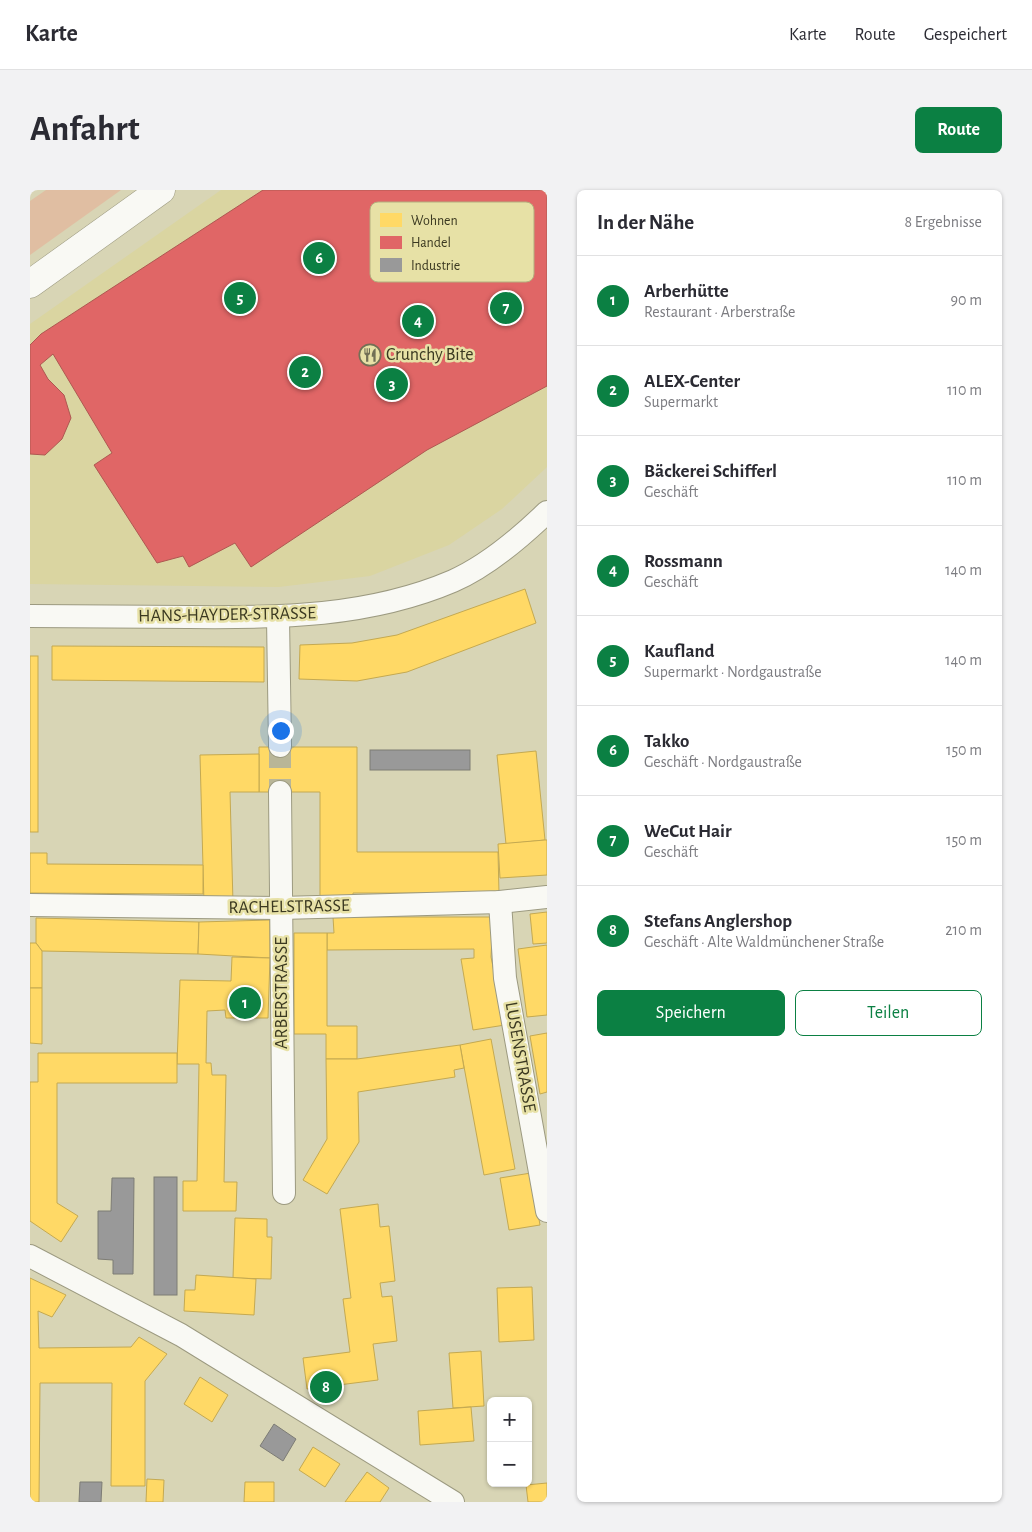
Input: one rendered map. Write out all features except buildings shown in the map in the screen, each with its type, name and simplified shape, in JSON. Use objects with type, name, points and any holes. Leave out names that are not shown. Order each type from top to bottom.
[{"type":"main road","points":[[30,284],[161,190]]},
{"type":"street","name":"HANS-HAYDER-STRASSE","points":[[30,616],[278,618],[336,612],[396,601],[454,580],[514,543],[547,512]]},
{"type":"street","points":[[278,618],[280,746]]},
{"type":"street","name":"ARBERSTRASSE","points":[[280,792],[284,1193]]},
{"type":"street","name":"RACHELSTRASSE","points":[[30,906],[281,908],[500,902],[547,898]]},
{"type":"street","name":"LUSENSTRASSE","points":[[500,902],[506,978],[547,1211]]},
{"type":"street","points":[[30,1256],[181,1335],[453,1502]]},
{"type":"shaded area","points":[[46,190],[121,190],[30,255],[30,201]]},
{"type":"shaded area","points":[[221,190],[547,190],[547,467],[502,509],[449,545],[370,576],[279,587],[30,584],[30,324]]},
{"type":"tunnel","points":[[280,746],[280,792]]},
{"type":"place","name":"Takko","points":[[319,258]]},
{"type":"place","name":"Kaufland","points":[[240,298]]},
{"type":"place","name":"WeCut Hair","points":[[506,308]]},
{"type":"place","name":"Rossmann","points":[[418,321]]},
{"type":"place","name":"Crunchy Bite","points":[[370,355]]},
{"type":"place","name":"ALEX-Center","points":[[305,372]]},
{"type":"place","name":"Bäckerei Schifferl","points":[[392,384]]},
{"type":"place","name":"Arberhütte","points":[[245,1003]]},
{"type":"place","name":"Stefans Anglershop","points":[[326,1387]]}]
